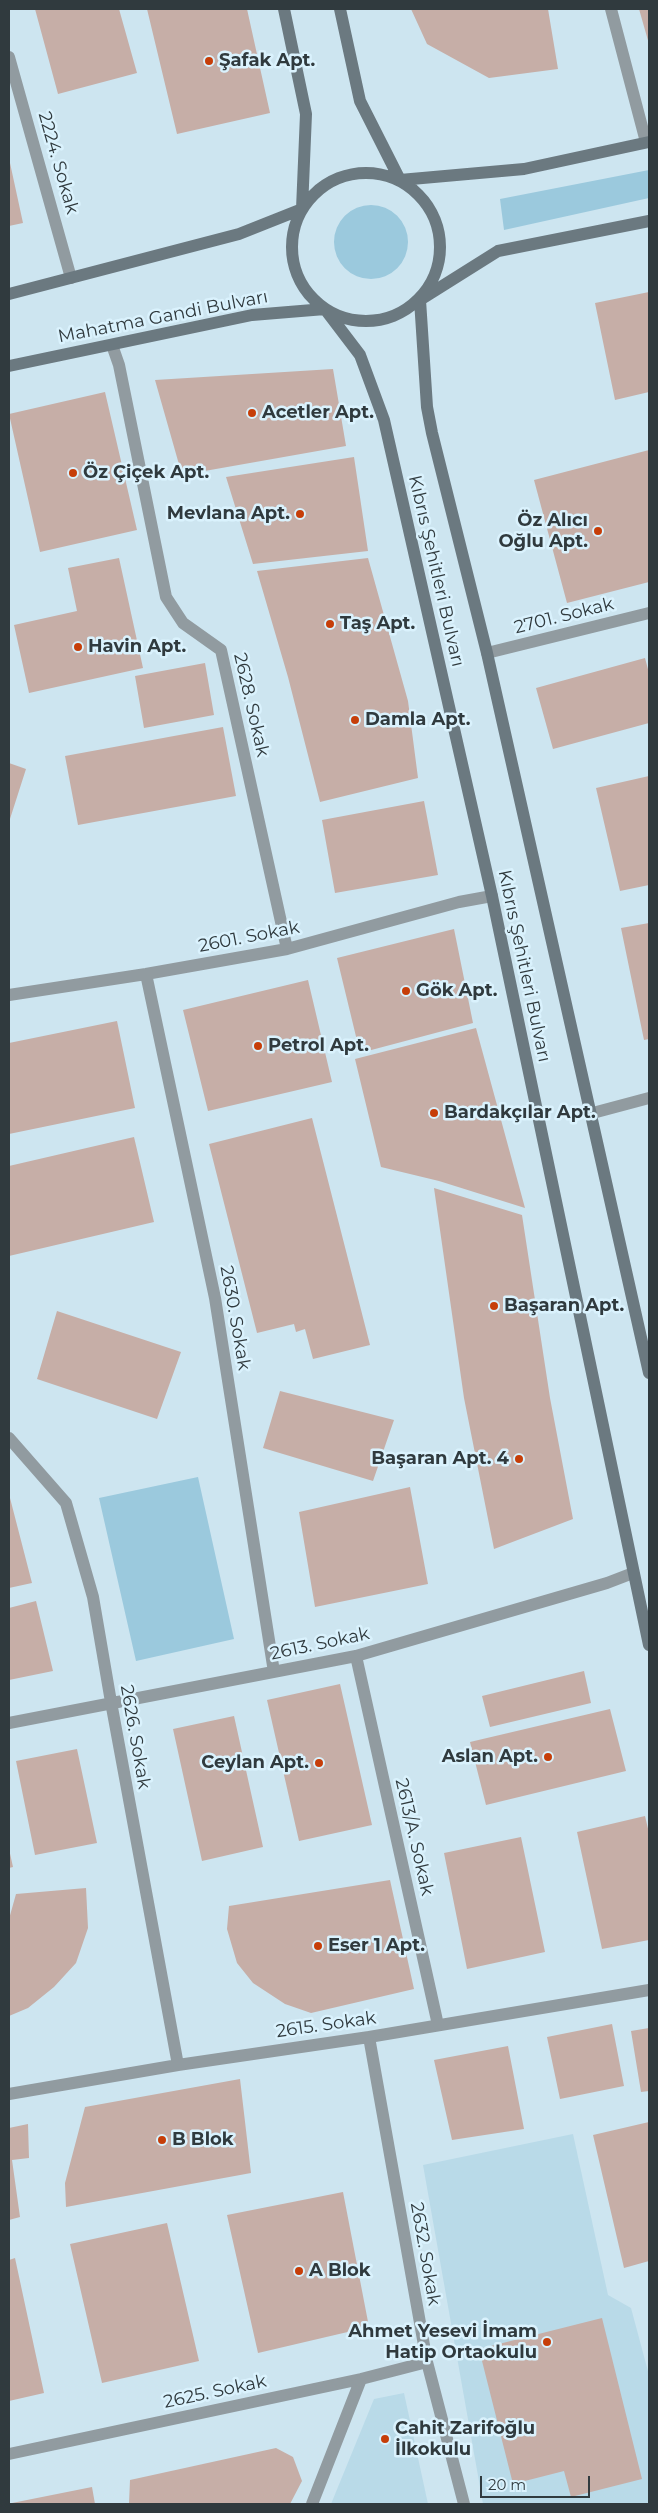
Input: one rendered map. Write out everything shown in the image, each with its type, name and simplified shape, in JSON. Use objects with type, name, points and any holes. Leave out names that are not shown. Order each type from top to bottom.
[{"type":"main road","points":[[284,9],[306,114],[302,209]]},
{"type":"main road","points":[[340,9],[360,101],[400,180]]},
{"type":"main road","points":[[400,180],[524,169],[648,142]]},
{"type":"main road","points":[[420,300],[433,280],[440,258],[440,234],[433,212],[419,194],[400,180],[379,174],[364,173],[335,179],[316,192],[302,209],[293,230],[294,260],[297,275],[309,294],[326,309],[349,319],[374,321],[399,314],[498,251],[649,221]]},
{"type":"main road","points":[[9,294],[239,234],[302,209]]},
{"type":"main road","name":"Kıbrıs Şehitleri Bulvarı","points":[[420,300],[427,407],[487,653],[589,1114],[649,1373]]},
{"type":"main road","name":"Kıbrıs Şehitleri Bulvarı","points":[[326,309],[360,356],[384,420],[492,896],[649,1645]]},
{"type":"main road","name":"Mahatma Gandi Bulvarı","points":[[9,366],[252,315],[326,309]]},
{"type":"street","points":[[611,9],[648,142]]},
{"type":"street","name":"2224. Sokak","points":[[9,57],[71,278]]},
{"type":"street","name":"2628. Sokak","points":[[112,345],[119,365],[166,596],[183,623],[221,650],[287,949]]},
{"type":"street","name":"2701. Sokak","points":[[487,653],[649,613]]},
{"type":"street","name":"2601. Sokak","points":[[9,995],[146,974],[287,949],[459,902],[492,896]]},
{"type":"street","name":"2630. Sokak","points":[[146,974],[215,1298],[274,1672]]},
{"type":"street","points":[[589,1114],[649,1098]]},
{"type":"street","name":"2626. Sokak","points":[[9,1438],[66,1504],[93,1596],[110,1702],[178,2065]]},
{"type":"street","name":"2613. Sokak","points":[[9,1722],[356,1656],[633,1573]]},
{"type":"street","name":"2613/A. Sokak","points":[[356,1656],[438,2025]]},
{"type":"street","name":"2615. Sokak","points":[[9,2094],[178,2065],[649,1990]]},
{"type":"street","name":"2632. Sokak","points":[[369,2036],[427,2362],[464,2504]]},
{"type":"street","name":"2625. Sokak","points":[[9,2454],[362,2379],[427,2362]]},
{"type":"street","points":[[312,2504],[362,2379]]},
{"type":"shaded area","points":[[649,170],[649,198],[504,230],[500,199]]},
{"type":"shaded area","points":[[371,205],[392,211],[402,221],[408,242],[402,263],[392,273],[371,279],[350,273],[340,263],[334,242],[340,221],[350,211]]},
{"type":"shaded area","points":[[198,1477],[234,1639],[136,1661],[99,1498]]},
{"type":"shaded area","name":"Ahmet Yesevi İmam Hatip Ortaokulu","points":[[573,2134],[608,2295],[631,2308],[649,2375],[649,2502],[648,2504],[483,2504],[423,2165]]},
{"type":"shaded area","name":"Cahit Zarifoğlu İlkokulu","points":[[404,2393],[428,2504],[331,2504],[374,2399]]},
{"type":"building","points":[[35,9],[119,9],[137,73],[58,94]]},
{"type":"building","name":"Şafak Apt.","points":[[147,9],[247,9],[270,113],[177,134]]},
{"type":"building","points":[[411,9],[548,9],[558,69],[489,78],[427,44]]},
{"type":"building","points":[[639,9],[649,9],[649,44]]},
{"type":"building","points":[[9,164],[23,223],[9,226]]},
{"type":"building","points":[[649,292],[649,392],[615,400],[595,303]]},
{"type":"building","name":"Acetler Apt.","points":[[333,369],[346,446],[182,475],[155,380]]},
{"type":"building","name":"Öz Çiçek Apt.","points":[[105,392],[137,530],[40,552],[9,414]]},
{"type":"building","name":"Öz Alıcı Oğlu Apt.","points":[[649,450],[649,582],[567,603],[534,480]]},
{"type":"building","name":"Mevlana Apt.","points":[[354,457],[368,551],[253,564],[226,477]]},
{"type":"building","name":"Havin Apt.","points":[[119,558],[143,668],[29,693],[14,625],[77,611],[68,568]]},
{"type":"building","points":[[368,558],[408,701],[418,778],[320,802],[288,677],[257,571]]},
{"type":"building","points":[[645,658],[649,673],[649,723],[553,749],[536,688]]},
{"type":"building","points":[[205,663],[214,715],[144,728],[135,676]]},
{"type":"building","points":[[223,727],[236,796],[78,825],[65,756]]},
{"type":"building","points":[[9,763],[26,769],[9,822]]},
{"type":"building","points":[[649,776],[649,885],[620,891],[596,788]]},
{"type":"building","points":[[424,801],[438,875],[335,893],[322,820]]},
{"type":"building","points":[[649,923],[649,1039],[644,1040],[621,928]]},
{"type":"building","name":"Gök Apt.","points":[[454,929],[473,1023],[360,1053],[337,958]]},
{"type":"building","name":"Petrol Apt.","points":[[308,980],[332,1082],[208,1111],[183,1010]]},
{"type":"building","points":[[117,1021],[135,1108],[9,1134],[9,1043]]},
{"type":"building","name":"Bardakçılar Apt.","points":[[476,1028],[525,1208],[439,1181],[381,1167],[355,1059]]},
{"type":"building","points":[[312,1118],[370,1345],[313,1359],[305,1329],[296,1332],[294,1324],[257,1333],[209,1144]]},
{"type":"building","points":[[134,1137],[154,1222],[9,1256],[9,1166]]},
{"type":"building","points":[[434,1188],[522,1215],[550,1398],[573,1519],[494,1549],[464,1398]]},
{"type":"building","points":[[57,1311],[181,1352],[157,1419],[37,1379]]},
{"type":"building","points":[[280,1391],[394,1420],[373,1481],[263,1448]]},
{"type":"building","points":[[410,1487],[428,1584],[315,1607],[299,1512]]},
{"type":"building","points":[[9,1499],[32,1583],[9,1588]]},
{"type":"building","points":[[36,1601],[53,1671],[9,1680],[9,1608]]},
{"type":"building","points":[[584,1671],[591,1703],[490,1727],[482,1696]]},
{"type":"building","name":"Ceylan Apt.","points":[[340,1684],[372,1825],[299,1841],[267,1700]]},
{"type":"building","name":"Aslan Apt.","points":[[610,1709],[626,1771],[486,1805],[470,1742]]},
{"type":"building","points":[[234,1716],[263,1847],[202,1861],[173,1729]]},
{"type":"building","points":[[77,1749],[97,1843],[35,1855],[16,1761]]},
{"type":"building","points":[[645,1816],[649,1833],[649,1940],[602,1949],[577,1832]]},
{"type":"building","points":[[521,1837],[545,1952],[467,1969],[444,1853]]},
{"type":"building","points":[[9,1849],[13,1867],[9,1868]]},
{"type":"building","name":"Eser 1 Apt.","points":[[390,1880],[414,1989],[311,2013],[285,2004],[253,1983],[237,1963],[227,1929],[229,1906]]},
{"type":"building","points":[[86,1888],[88,1928],[76,1963],[54,1987],[28,2008],[9,2016],[9,1919],[16,1894]]},
{"type":"building","points":[[612,2024],[624,2086],[560,2099],[547,2037]]},
{"type":"building","points":[[649,2028],[649,2091],[641,2092],[631,2031]]},
{"type":"building","points":[[508,2046],[524,2129],[452,2140],[434,2060]]},
{"type":"building","name":"B Blok","points":[[240,2079],[251,2173],[66,2207],[65,2183],[85,2107]]},
{"type":"building","points":[[649,2122],[649,2261],[624,2268],[593,2135]]},
{"type":"building","points":[[28,2124],[29,2158],[12,2160],[20,2217],[9,2220],[9,2128]]},
{"type":"building","name":"A Blok","points":[[343,2192],[369,2327],[258,2353],[227,2215]]},
{"type":"building","points":[[167,2223],[199,2361],[102,2383],[70,2244]]},
{"type":"building","points":[[15,2258],[44,2393],[9,2401],[9,2260]]},
{"type":"building","points":[[602,2318],[642,2479],[571,2497],[564,2471],[513,2484],[479,2349]]},
{"type":"building","points":[[276,2448],[293,2457],[302,2481],[290,2504],[129,2504],[130,2480]]},
{"type":"building","points":[[92,2487],[95,2504],[12,2504],[12,2503]]},
{"type":"place","name":"Şafak Apt.","points":[[209,61]]},
{"type":"place","name":"Acetler Apt.","points":[[252,413]]},
{"type":"place","name":"Öz Çiçek Apt.","points":[[73,473]]},
{"type":"place","name":"Mevlana Apt.","points":[[300,514]]},
{"type":"place","name":"Öz Alıcı Oğlu Apt.","points":[[598,531]]},
{"type":"place","name":"Taş Apt.","points":[[330,624]]},
{"type":"place","name":"Havin Apt.","points":[[78,647]]},
{"type":"place","name":"Damla Apt.","points":[[355,720]]},
{"type":"place","name":"Gök Apt.","points":[[406,991]]},
{"type":"place","name":"Petrol Apt.","points":[[258,1046]]},
{"type":"place","name":"Bardakçılar Apt.","points":[[434,1113]]},
{"type":"place","name":"Başaran Apt.","points":[[494,1306]]},
{"type":"place","name":"Başaran Apt. 4","points":[[519,1459]]},
{"type":"place","name":"Aslan Apt.","points":[[548,1757]]},
{"type":"place","name":"Ceylan Apt.","points":[[319,1763]]},
{"type":"place","name":"Eser 1 Apt.","points":[[318,1946]]},
{"type":"place","name":"B Blok","points":[[162,2140]]},
{"type":"place","name":"A Blok","points":[[299,2271]]},
{"type":"place","name":"Ahmet Yesevi İmam Hatip Ortaokulu","points":[[547,2342]]},
{"type":"place","name":"Cahit Zarifoğlu İlkokulu","points":[[385,2439]]}]
